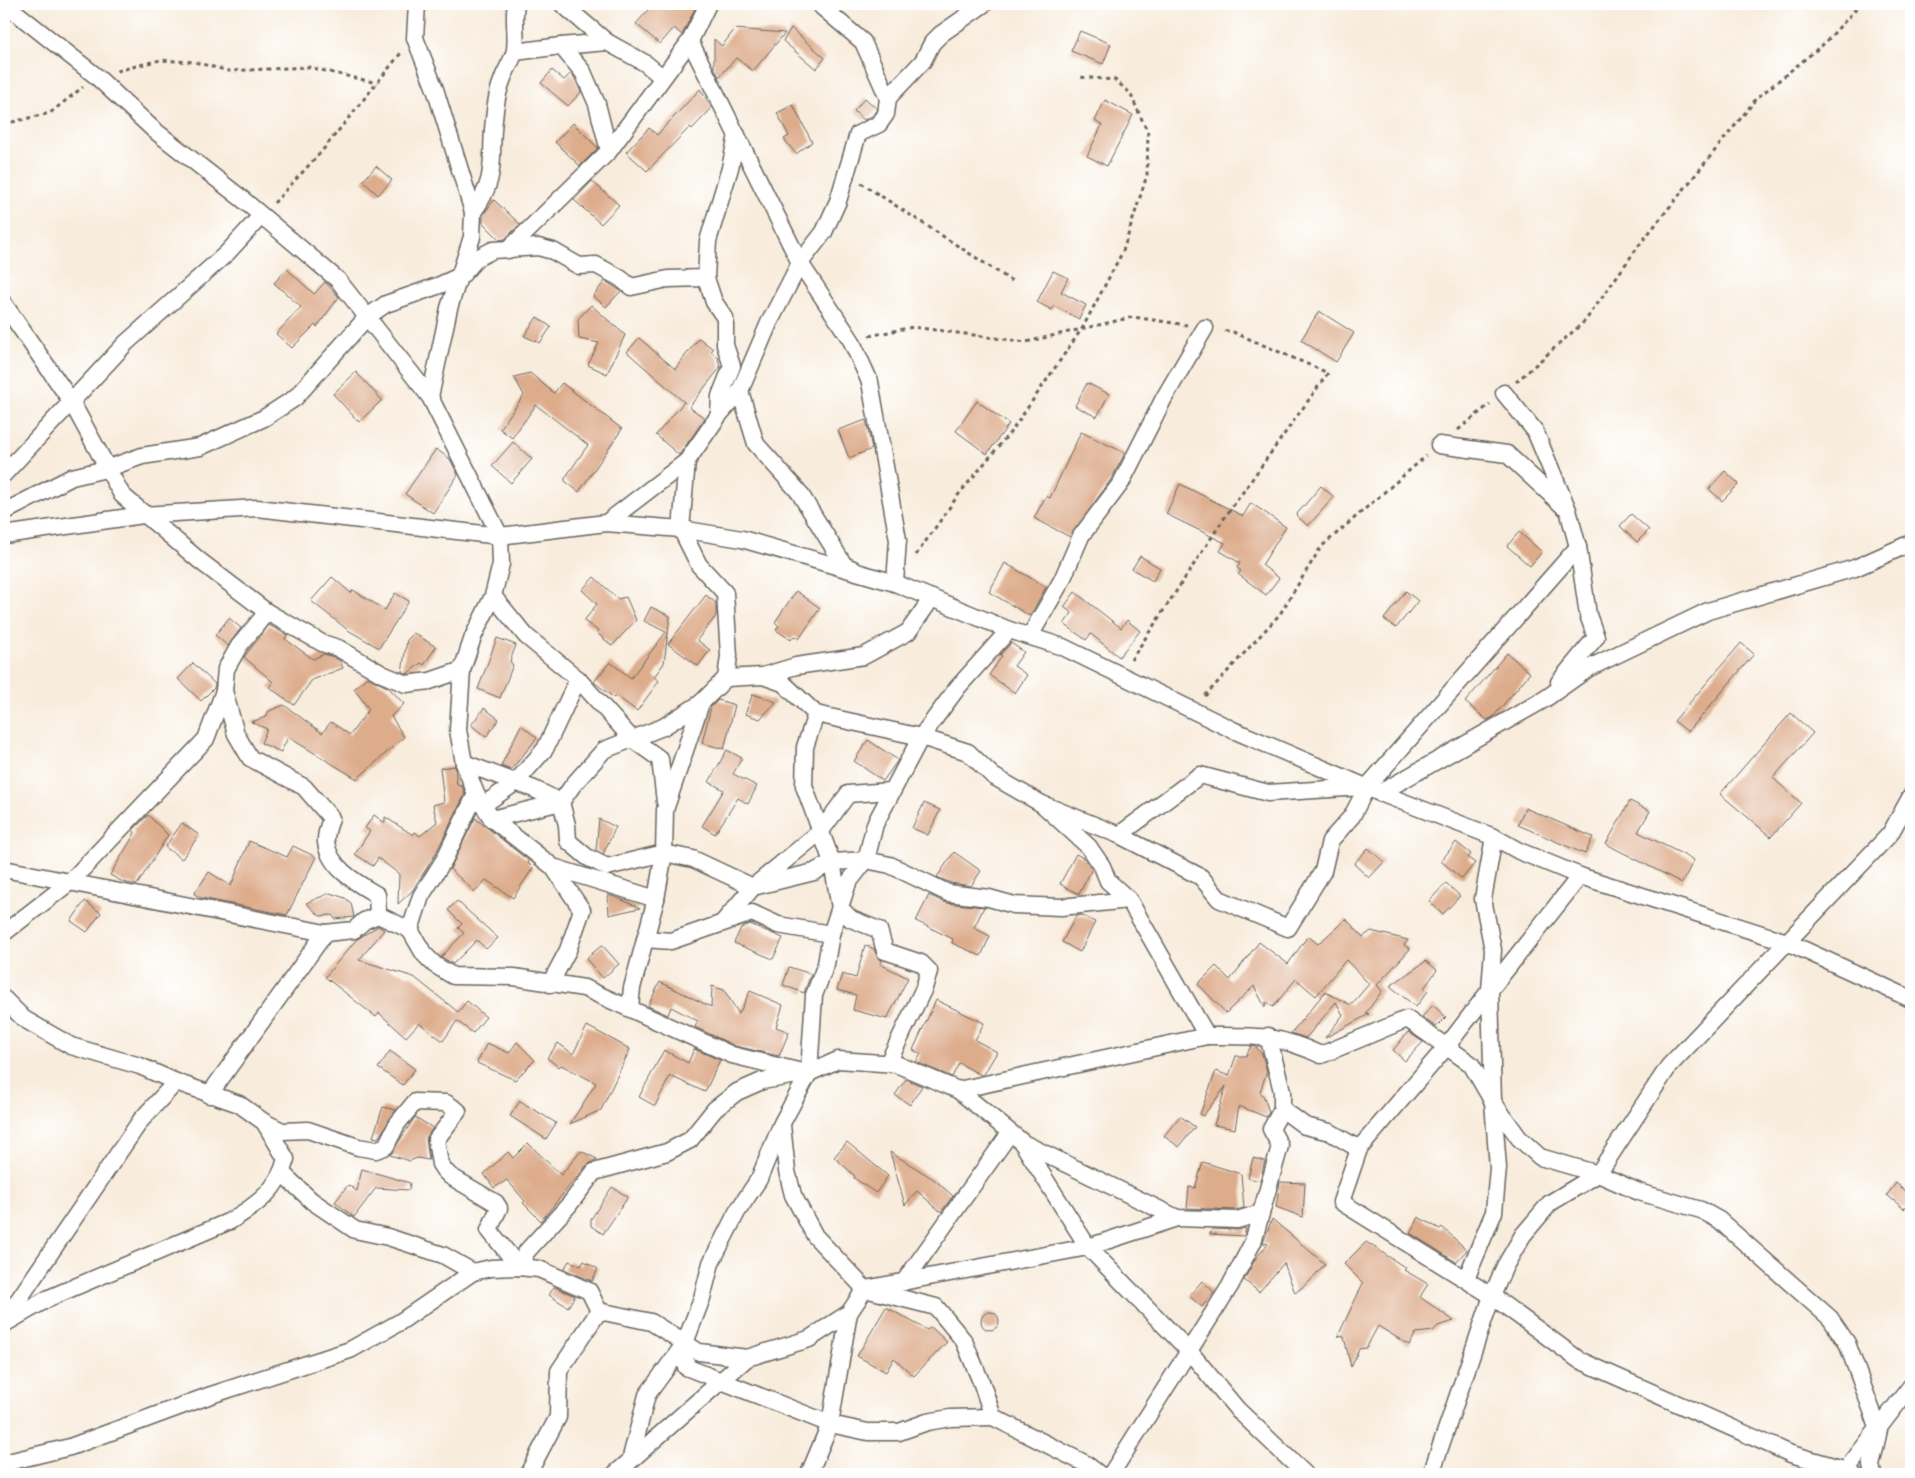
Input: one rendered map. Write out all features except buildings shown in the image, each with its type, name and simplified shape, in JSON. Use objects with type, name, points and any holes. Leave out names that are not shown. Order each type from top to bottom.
[{"type":"street","points":[[5,4],[96,76],[154,130],[241,198],[338,280],[430,398],[500,536],[501,564],[493,596],[473,637],[462,670],[458,730],[464,763],[479,800],[492,819],[553,867],[582,910],[568,950],[550,984]]},
{"type":"street","points":[[417,4],[414,38],[435,89],[473,212],[472,237],[462,275],[449,308],[430,398]]},
{"type":"street","points":[[473,212],[485,196],[492,173],[494,120],[502,80],[515,52],[516,34],[514,18],[516,4]]},
{"type":"street","points":[[562,4],[606,42],[662,77]]},
{"type":"street","points":[[508,250],[609,151],[690,41],[708,4]]},
{"type":"street","points":[[606,523],[687,461],[719,415],[740,391],[769,323],[800,263],[824,232],[838,201],[858,134],[879,124],[886,114],[888,98],[863,42],[822,7],[827,4]]},
{"type":"street","points":[[888,98],[923,61],[932,43],[941,34],[984,4]]},
{"type":"street","points":[[690,41],[800,263],[850,340],[870,382],[898,540],[895,583]]},
{"type":"street","points":[[515,52],[606,42]]},
{"type":"street","points":[[561,46],[583,72],[597,104],[609,151]]},
{"type":"street","points":[[719,415],[720,396],[732,366],[725,345],[725,318],[714,302],[706,278],[708,241],[730,168],[736,135]]},
{"type":"street","points":[[4,474],[71,401],[156,315],[214,265],[261,216]]},
{"type":"street","points":[[4,512],[72,477],[106,470],[142,456],[200,447],[264,418],[295,398],[367,317],[386,304],[462,275],[477,258],[493,250],[508,250],[522,247],[546,249],[579,266],[596,265],[620,278],[631,287],[668,279],[706,278]]},
{"type":"street","points":[[4,304],[71,401],[106,470],[122,495],[143,514],[267,612],[322,643],[338,648],[382,674],[406,684],[430,681],[462,670]]},
{"type":"street","points":[[1030,636],[1062,580],[1081,536],[1121,483],[1164,398],[1205,328]]},
{"type":"street","points":[[740,391],[756,444],[799,492],[844,565],[860,573]]},
{"type":"street","points":[[1504,393],[1535,431],[1568,510],[1578,547],[1588,615],[1596,637],[1545,699]]},
{"type":"street","points":[[1439,445],[1507,454],[1568,510]]},
{"type":"street","points":[[492,819],[561,802],[573,784],[604,750],[663,727],[701,703],[726,678],[729,656],[725,593],[699,565],[682,529],[687,461]]},
{"type":"street","points":[[4,535],[143,514],[257,508],[500,536],[606,523],[682,529],[742,539],[895,583],[1009,630],[1062,647],[1233,730],[1374,790],[1494,837],[1519,851],[1580,876],[1787,942],[1911,999]]},
{"type":"street","points":[[1119,835],[1200,776],[1268,792],[1374,790],[1545,699],[1589,668],[1708,610],[1855,568],[1911,543]]},
{"type":"street","points":[[763,676],[784,683],[816,714],[921,736],[968,752],[993,776],[1042,804],[1119,835],[1201,876],[1219,899],[1288,928],[1323,871],[1330,841],[1578,547]]},
{"type":"street","points":[[493,596],[526,636],[578,680],[632,739],[660,759],[665,810],[664,853],[656,900],[632,988],[630,1008]]},
{"type":"street","points":[[726,678],[763,676],[796,666],[864,656],[908,632],[932,598]]},
{"type":"street","points":[[4,933],[70,882],[206,739],[224,692],[226,669],[239,646],[267,612]]},
{"type":"street","points":[[630,1461],[647,1394],[685,1344],[702,1298],[711,1263],[737,1212],[759,1179],[782,1123],[809,1073],[814,995],[826,964],[831,934],[848,882],[866,860],[875,824],[921,736],[958,687],[1009,630]]},
{"type":"street","points":[[410,930],[421,896],[479,800],[515,783],[545,749],[578,680]]},
{"type":"street","points":[[224,692],[236,734],[250,758],[304,787],[320,803],[331,818],[326,841],[332,857],[350,879],[377,895],[378,914]]},
{"type":"street","points":[[665,810],[701,703]]},
{"type":"street","points":[[816,714],[805,747],[804,786],[813,815],[832,862],[840,908],[851,920],[879,930],[885,951],[921,963],[929,971],[924,988],[888,1063]]},
{"type":"street","points":[[464,763],[534,789],[561,802],[567,825],[568,841],[587,857],[607,868],[664,853],[693,859],[729,878],[753,887],[814,872],[832,862],[866,860],[890,865],[948,893],[989,898],[1014,905],[1061,907],[1129,900]]},
{"type":"street","points":[[724,921],[753,887],[821,831],[848,794],[891,791]]},
{"type":"street","points":[[1431,1474],[1492,1296],[1523,1235],[1550,1203],[1598,1174],[1669,1066],[1890,834],[1911,796]]},
{"type":"street","points":[[1042,804],[1089,847],[1102,866],[1108,881],[1129,900],[1207,1036]]},
{"type":"street","points":[[1466,1279],[1494,1212],[1498,1168],[1493,1102],[1490,990],[1493,950],[1483,899],[1494,837]]},
{"type":"street","points":[[553,867],[656,900]]},
{"type":"street","points":[[4,869],[326,933],[354,930],[364,921],[378,914]]},
{"type":"street","points":[[1580,876],[1446,1046],[1359,1149],[1341,1202],[1492,1296],[1579,1360],[1791,1454],[1848,1473],[1911,1386]]},
{"type":"street","points":[[645,939],[671,941],[724,921],[752,913],[778,925],[831,934]]},
{"type":"street","points":[[378,914],[410,930],[424,954],[435,966],[453,976],[514,977],[584,988],[732,1055],[809,1073]]},
{"type":"street","points":[[209,1095],[326,933]]},
{"type":"street","points":[[4,999],[24,1019],[71,1046],[140,1066],[209,1095],[239,1104],[264,1122],[282,1131],[308,1130],[345,1143],[376,1150],[386,1146],[397,1124],[415,1102],[446,1102],[458,1111],[436,1140],[440,1164],[450,1176],[496,1203],[499,1208],[489,1230],[518,1267]]},
{"type":"street","points":[[958,1090],[1207,1036],[1268,1036],[1295,1043],[1321,1055],[1406,1019],[1471,1064],[1493,1102],[1519,1138],[1540,1157],[1598,1174],[1639,1192],[1701,1210],[1720,1220],[1830,1318],[1847,1343],[1879,1430],[1871,1466],[1873,1474]]},
{"type":"street","points":[[1111,1474],[1190,1352],[1230,1286],[1253,1242],[1280,1146],[1271,1129],[1282,1109],[1282,1091],[1268,1036]]},
{"type":"street","points":[[518,1267],[527,1251],[569,1205],[594,1172],[667,1152],[690,1140],[715,1109],[737,1092],[762,1082],[809,1073],[838,1060],[896,1064],[958,1090],[1016,1137],[1176,1218]]},
{"type":"street","points":[[4,1322],[141,1120],[176,1082]]},
{"type":"street","points":[[1282,1109],[1305,1126],[1330,1132],[1359,1149]]},
{"type":"street","points":[[4,1322],[49,1298],[230,1221],[258,1204],[273,1189],[286,1159],[264,1122]]},
{"type":"street","points":[[782,1123],[787,1171],[793,1195],[815,1236],[865,1289],[936,1307],[964,1341],[993,1417]]},
{"type":"street","points":[[1016,1137],[1088,1247],[1190,1352],[1237,1409],[1305,1474]]},
{"type":"street","points":[[904,1282],[1016,1137]]},
{"type":"street","points":[[282,1172],[312,1201],[355,1230],[388,1237],[443,1254],[473,1272]]},
{"type":"street","points":[[615,1474],[747,1358],[809,1339],[849,1313],[865,1289],[1088,1247],[1176,1218],[1237,1220],[1260,1213]]},
{"type":"street","points":[[4,1463],[70,1447],[211,1395],[350,1350],[400,1322],[473,1272],[491,1268],[518,1267],[539,1270],[589,1292],[599,1311]]},
{"type":"street","points":[[599,1311],[651,1322],[699,1352],[747,1358]]},
{"type":"street","points":[[528,1474],[558,1417],[559,1371],[599,1311]]},
{"type":"street","points":[[809,1474],[830,1424],[849,1313]]},
{"type":"street","points":[[685,1344],[686,1367],[830,1424],[868,1432],[899,1432],[927,1422],[950,1418],[993,1417],[1086,1464],[1098,1474]]},
{"type":"path","points":[[1192,710],[1280,614],[1321,548],[1439,445],[1504,393],[1585,320],[1640,244],[1757,98],[1826,42],[1860,4]]},
{"type":"path","points":[[261,216],[322,151],[414,38]]},
{"type":"path","points":[[4,124],[50,113],[96,76],[160,60],[194,62],[228,70],[308,67],[377,82]]},
{"type":"path","points":[[912,559],[959,494],[1013,429],[1084,327],[1123,251],[1147,175],[1148,132],[1130,93],[1115,80],[1080,76]]},
{"type":"path","points":[[846,173],[1015,283]]},
{"type":"path","points":[[850,340],[913,327],[1026,342],[1084,327],[1134,317],[1233,332],[1328,373],[1225,517],[1121,676]]}]
